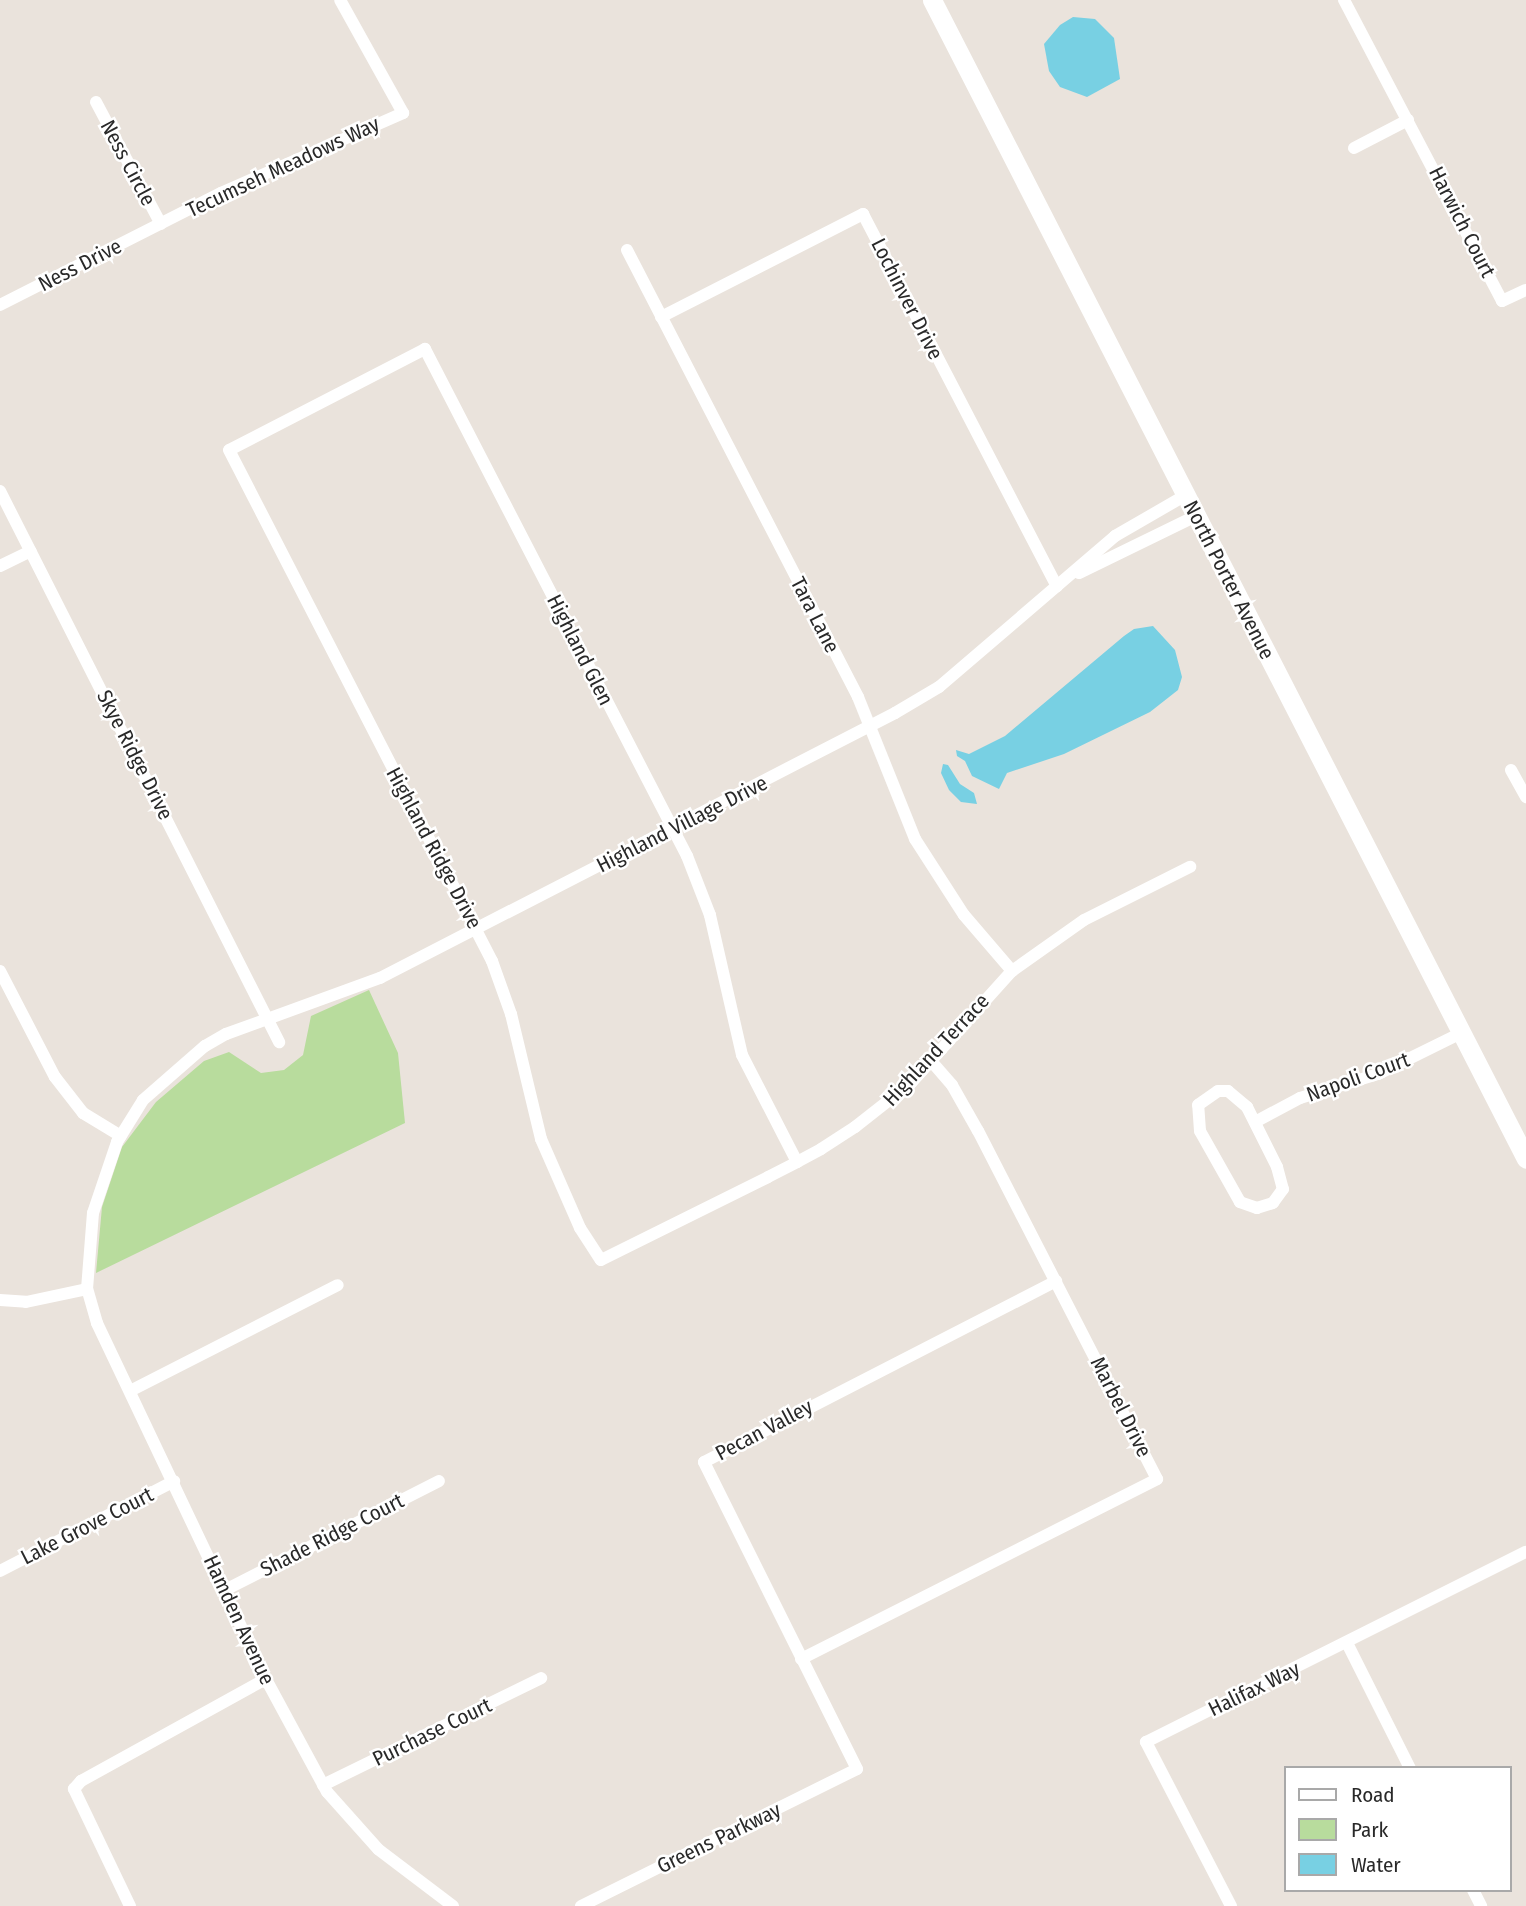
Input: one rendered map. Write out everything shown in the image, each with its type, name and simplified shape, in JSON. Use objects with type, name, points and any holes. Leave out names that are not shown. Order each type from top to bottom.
[{"type":"main road","name":"North Porter Avenue","points":[[938,2],[1196,516],[1526,1159]]},
{"type":"street","name":"Tecumseh Meadows Way","points":[[161,224],[402,113],[340,0]]},
{"type":"street","name":"Harwich Court","points":[[1344,0],[1502,301],[1526,290]]},
{"type":"street","name":"Ness Circle","points":[[96,102],[161,224]]},
{"type":"street","points":[[1354,148],[1408,120]]},
{"type":"street","name":"Lochinver Drive","points":[[661,317],[863,214],[1061,582]]},
{"type":"street","name":"Ness Drive","points":[[0,305],[161,224]]},
{"type":"street","name":"Tara Lane","points":[[626,250],[871,726],[915,839],[964,915],[1012,971]]},
{"type":"street","name":"Highland Glen","points":[[229,450],[425,349],[673,829],[710,915],[742,1055],[797,1162]]},
{"type":"street","name":"Highland Ridge Drive","points":[[229,450],[476,929],[511,1014],[541,1139],[580,1228],[601,1260]]},
{"type":"street","name":"Skye Ridge Drive","points":[[0,492],[269,1019]]},
{"type":"street","name":"Highland Village Drive","points":[[87,1289],[93,1213],[107,1165],[143,1100],[179,1064],[226,1034],[358,988],[871,726],[939,687],[1115,536],[1186,495]]},
{"type":"street","name":"Highland Village Drive","points":[[1061,582],[1196,516]]},
{"type":"street","points":[[0,566],[31,551]]},
{"type":"street","points":[[1511,770],[1526,797]]},
{"type":"street","name":"Highland Terrace","points":[[601,1260],[797,1162],[883,1108],[931,1061],[1012,971],[1084,920],[1190,867]]},
{"type":"street","points":[[0,971],[55,1077],[83,1113],[121,1136]]},
{"type":"street","points":[[269,1019],[279,1042]]},
{"type":"street","name":"Napoli Court","points":[[1255,1122],[1300,1098],[1387,1070],[1461,1033]]},
{"type":"street","name":"Marbel Drive","points":[[801,1659],[1157,1479],[962,1102],[931,1061]]},
{"type":"street","points":[[1228,1091],[1247,1107],[1255,1122],[1283,1189],[1273,1203],[1257,1208],[1240,1202],[1233,1194],[1200,1131],[1196,1112],[1203,1098],[1228,1091]]},
{"type":"street","name":"Pecan Valley","points":[[857,1769],[704,1462],[1056,1281]]},
{"type":"street","points":[[130,1391],[338,1285]]},
{"type":"street","points":[[0,1300],[26,1301],[87,1289]]},
{"type":"street","name":"Hamden Avenue","points":[[87,1289],[97,1323],[266,1679],[323,1786],[378,1849],[453,1906]]},
{"type":"street","name":"Lake Grove Court","points":[[0,1571],[174,1481]]},
{"type":"street","name":"Shade Ridge Court","points":[[225,1590],[439,1481]]},
{"type":"street","name":"Halifax Way","points":[[1231,1906],[1146,1742],[1526,1552]]},
{"type":"street","points":[[1347,1643],[1409,1766]]},
{"type":"street","name":"Purchase Court","points":[[323,1786],[541,1678]]},
{"type":"street","points":[[130,1906],[74,1789],[81,1781],[266,1679]]},
{"type":"street","name":"Greens Parkway","points":[[580,1906],[857,1769]]},
{"type":"green space","points":[[369,990],[398,1053],[405,1123],[96,1273],[102,1207],[122,1147],[156,1102],[204,1061],[229,1052],[261,1073],[284,1070],[303,1055],[311,1016]]},
{"type":"water","points":[[1073,17],[1095,19],[1114,38],[1120,79],[1087,97],[1060,87],[1049,71],[1044,44],[1060,25]]},
{"type":"water","points":[[1153,626],[1175,650],[1182,677],[1178,690],[1150,712],[1064,754],[1007,773],[999,789],[972,776],[965,761],[957,756],[956,750],[969,754],[1005,736],[1124,636],[1134,629]]},
{"type":"water","points":[[943,764],[948,765],[960,784],[974,793],[977,804],[961,802],[949,790],[941,773]]}]
